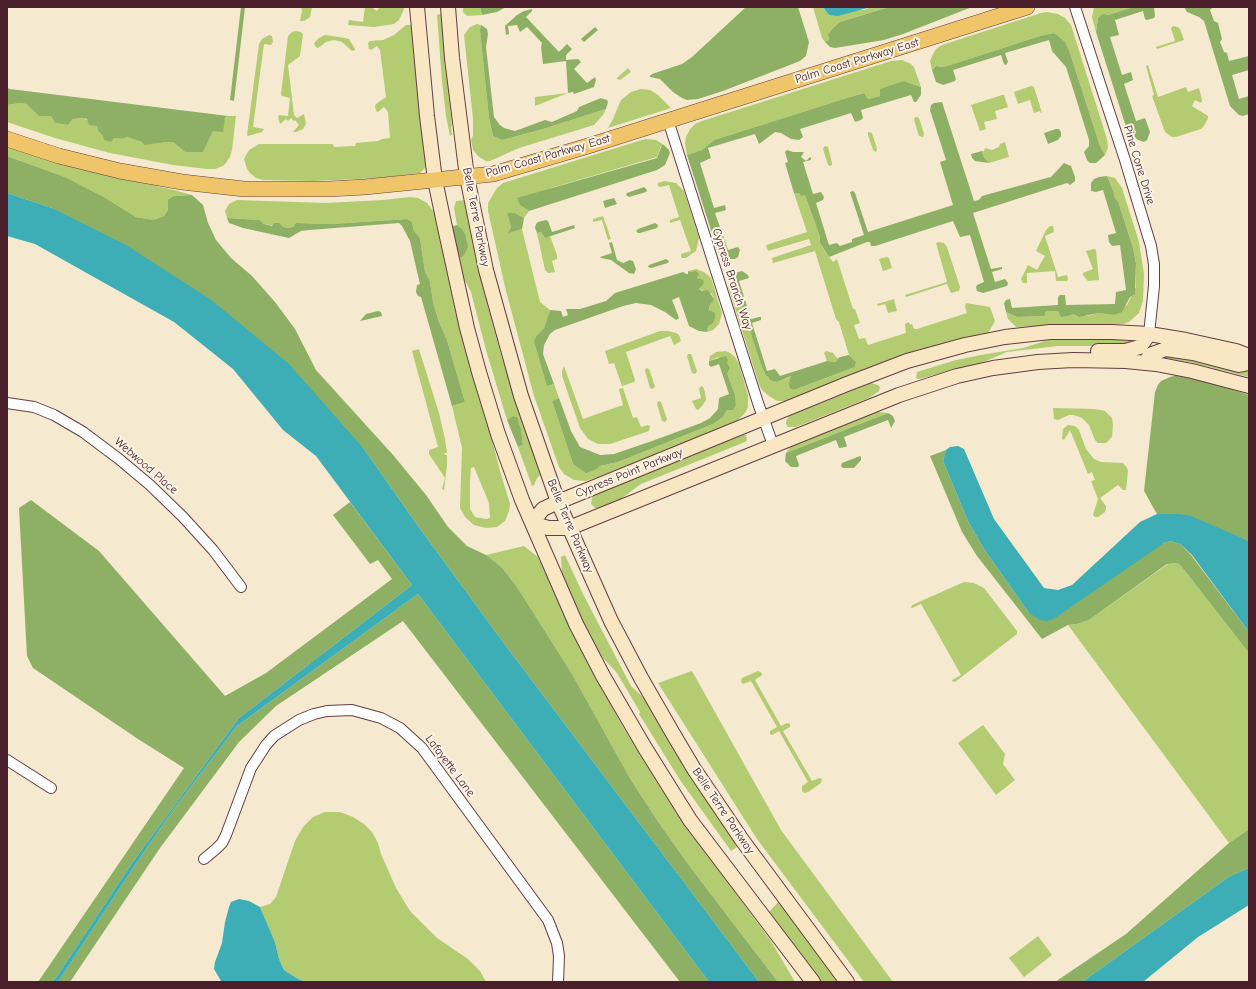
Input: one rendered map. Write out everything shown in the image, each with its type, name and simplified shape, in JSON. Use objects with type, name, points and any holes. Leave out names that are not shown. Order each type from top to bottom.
[{"type":"main road","points":[[417,7],[427,116],[435,180],[467,328],[498,434],[532,523],[576,624],[606,681],[663,778],[712,849],[812,982]]},
{"type":"main road","name":"Belle Terre Parkway","points":[[448,7],[452,58],[467,177],[486,270],[523,402],[558,502],[611,621],[656,705],[694,768],[742,840],[847,982]]},
{"type":"main road","name":"Palm Coast Parkway East","points":[[7,139],[59,156],[120,171],[176,181],[233,188],[329,189],[366,187],[493,174],[570,152],[1026,7]]},
{"type":"main road","name":"Cypress Point Parkway","points":[[532,523],[543,509],[558,502],[892,367],[971,344],[1005,337],[1050,332],[1105,331],[1149,334],[1186,340],[1249,356]]},
{"type":"main road","points":[[977,371],[1011,355],[1075,350],[1125,351],[1140,347],[1149,334]]},
{"type":"main road","points":[[1144,363],[1152,354],[1166,349],[1193,353],[1239,364],[1249,363]]},
{"type":"main road","points":[[532,523],[548,528],[569,528],[906,392],[977,371],[1038,362],[1104,360],[1144,363],[1198,372],[1249,386]]},
{"type":"street","name":"Pine Cone Drive","points":[[1075,7],[1125,160],[1151,246],[1154,264],[1154,286],[1149,334]]},
{"type":"street","name":"Cypress Branch Way","points":[[668,120],[763,419],[773,445]]},
{"type":"street","name":"Webwood Place","points":[[7,403],[34,407],[54,415],[83,432],[109,451],[150,485],[183,517],[212,550],[241,587]]},
{"type":"street","name":"Lafayette Lane","points":[[204,859],[222,843],[251,768],[261,752],[274,736],[299,720],[327,711],[352,710],[381,718],[400,728],[422,748],[548,920],[557,943],[559,956],[558,982]]},
{"type":"street","points":[[7,760],[51,788]]},
{"type":"green space","points":[[241,7],[245,7],[234,101],[230,100]]},
{"type":"green space","points":[[301,7],[312,7],[310,17],[304,21],[300,21],[302,11]]},
{"type":"green space","points":[[365,7],[371,7],[377,11],[380,7],[403,7],[404,9],[399,20],[394,24],[374,27],[348,25],[349,20],[363,22]]},
{"type":"green space","points":[[463,7],[480,7],[482,15],[467,16],[463,12]]},
{"type":"green space","points":[[480,7],[506,7],[497,12],[482,15]]},
{"type":"green space","points":[[746,7],[798,7],[809,42],[806,56],[800,61],[723,91],[698,99],[687,100],[682,98],[673,92],[660,79],[650,77],[652,74],[682,64],[692,57]]},
{"type":"green space","points":[[813,7],[823,7],[825,10],[864,10],[871,7],[889,7],[840,22],[828,34],[829,40],[825,42],[822,38]]},
{"type":"green space","points":[[889,7],[972,7],[884,40],[835,48],[830,47],[825,42],[829,40],[828,34],[840,22]]},
{"type":"green space","points":[[1094,7],[1133,7],[1098,18],[1096,32],[1092,17]]},
{"type":"green space","points":[[1133,7],[1156,7],[1154,8],[1155,16],[1154,18],[1147,20],[1145,19],[1143,11],[1115,20],[1119,35],[1110,37],[1122,75],[1131,72],[1133,80],[1124,84],[1136,121],[1145,118],[1150,132],[1147,140],[1144,142],[1133,136],[1126,127],[1096,32],[1098,18],[1103,14],[1108,15]]},
{"type":"green space","points":[[1184,7],[1213,7],[1210,10],[1214,21],[1218,23],[1222,39],[1220,42],[1224,52],[1227,53],[1229,61],[1249,56],[1249,70],[1232,75],[1239,99],[1249,96],[1249,114],[1243,116],[1239,115],[1230,106],[1204,21],[1187,12]]},
{"type":"green space","points":[[532,9],[526,17],[559,52],[567,44],[572,49],[566,55],[566,60],[578,59],[581,62],[574,69],[587,83],[595,77],[596,80],[594,87],[574,94],[573,92],[568,93],[566,61],[543,64],[542,43],[527,27],[520,32],[517,25],[508,26],[509,34],[506,35],[505,26],[517,15]]},
{"type":"green space","points":[[1047,12],[1058,14],[1065,18],[1071,25],[1107,139],[1108,148],[1105,155],[1100,146],[1070,53],[1054,33],[1040,36],[944,67],[936,66],[932,70],[930,61],[936,49],[942,45]]},
{"type":"green space","points":[[443,13],[452,126],[452,135],[450,136],[442,81],[437,15]]},
{"type":"green space","points":[[477,24],[481,25],[480,30],[489,118],[493,136],[502,140],[540,130],[606,109],[603,115],[594,125],[519,148],[490,161],[486,161],[479,157],[473,150],[471,140],[473,135],[473,119],[464,35],[470,27]]},
{"type":"green space","points":[[406,25],[412,25],[427,166],[420,173],[379,178],[312,181],[263,180],[256,178],[250,173],[244,159],[249,150],[259,144],[333,144],[334,147],[355,146],[356,143],[378,141],[390,138],[388,112],[384,107],[378,112],[376,111],[375,106],[386,97],[380,50],[377,46],[371,50],[369,49],[368,43],[370,41],[383,40],[394,35]]},
{"type":"green space","points":[[481,25],[487,29],[488,34],[486,47],[494,117],[504,128],[515,131],[545,120],[552,122],[577,111],[579,107],[601,98],[607,100],[608,102],[606,109],[540,130],[502,140],[493,136],[489,118],[480,30]]},
{"type":"green space","points":[[1173,26],[1180,29],[1184,40],[1157,49],[1156,47],[1175,41],[1171,28]]},
{"type":"green space","points":[[595,27],[598,30],[584,42],[581,39]]},
{"type":"green space","points":[[295,31],[303,34],[300,56],[288,65],[294,115],[297,118],[304,114],[306,124],[303,129],[293,132],[299,125],[295,120],[294,121],[291,118],[288,121],[286,119],[280,124],[278,117],[279,115],[288,116],[290,98],[282,96],[281,94],[288,36]]},
{"type":"green space","points":[[1054,33],[1065,42],[1070,53],[1100,146],[1105,155],[1096,163],[1090,163],[1087,160],[1084,152],[1089,146],[1089,140],[1075,95],[1066,67],[1052,51],[1049,40],[1005,53],[1008,62],[1006,65],[1004,64],[1001,55],[953,70],[956,79],[955,81],[943,85],[936,82],[932,70],[936,66],[944,67],[1040,36]]},
{"type":"green space","points":[[269,35],[272,36],[273,42],[271,45],[264,44],[253,127],[264,129],[262,132],[248,136],[259,44],[262,39]]},
{"type":"green space","points":[[325,35],[349,39],[355,50],[352,51],[342,42],[334,40],[326,42],[318,48],[316,47],[314,44],[315,42]]},
{"type":"green space","points":[[902,60],[914,67],[921,87],[904,81],[880,96],[868,99],[863,93],[714,140],[702,150],[687,155],[685,143],[686,137],[690,129],[695,124],[891,61]]},
{"type":"green space","points":[[1148,65],[1158,97],[1186,87],[1188,92],[1199,88],[1202,100],[1201,103],[1195,100],[1192,106],[1208,116],[1204,126],[1201,129],[1176,137],[1172,137],[1165,132],[1152,96],[1154,95],[1146,66]]},
{"type":"green space","points":[[628,68],[631,72],[620,80],[617,79],[617,78]]},
{"type":"green space","points":[[904,81],[921,87],[921,95],[916,102],[914,102],[911,95],[861,110],[863,118],[855,122],[851,113],[800,129],[803,137],[799,140],[791,139],[781,133],[775,132],[759,144],[755,134],[708,148],[711,158],[700,163],[714,208],[725,205],[726,210],[715,213],[728,250],[738,247],[740,250],[738,257],[735,259],[723,257],[717,249],[687,155],[702,150],[714,140],[850,97],[864,93],[868,99],[880,96],[880,89]]},
{"type":"green space","points":[[1031,86],[1034,87],[1042,113],[1040,111],[1034,113],[1030,100],[1018,104],[1014,92]]},
{"type":"green space","points":[[7,88],[228,116],[225,118],[223,132],[213,131],[203,152],[185,152],[173,142],[144,145],[142,142],[127,137],[122,139],[114,138],[111,142],[104,140],[103,136],[98,131],[97,126],[89,125],[87,119],[84,118],[73,119],[68,125],[55,123],[51,116],[39,116],[26,104],[20,103],[7,105]]},
{"type":"green space","points":[[641,89],[650,90],[658,95],[671,108],[608,128],[621,100],[631,92]]},
{"type":"green space","points":[[568,93],[535,106],[535,97]]},
{"type":"green space","points":[[1004,95],[1008,107],[995,111],[997,119],[984,122],[986,129],[980,131],[971,105]]},
{"type":"green space","points":[[942,102],[974,201],[979,200],[982,196],[1051,177],[1064,163],[1071,166],[1075,177],[1075,181],[1070,185],[1067,183],[973,213],[991,269],[1002,267],[1002,269],[992,272],[995,282],[1005,279],[1008,283],[1007,286],[983,293],[977,291],[976,287],[984,282],[970,235],[960,237],[953,221],[875,246],[871,246],[870,242],[867,242],[829,257],[820,243],[820,237],[805,195],[801,196],[799,193],[794,193],[785,163],[788,162],[785,152],[787,150],[793,152],[804,152],[801,157],[806,161],[810,157],[811,158],[811,160],[803,162],[813,194],[821,192],[824,197],[823,200],[816,203],[829,245],[837,243],[840,246],[852,242],[852,239],[864,235],[850,192],[853,191],[868,232],[953,205],[940,162],[946,160],[930,110],[931,105],[934,103]]},
{"type":"green space","points":[[20,103],[26,104],[39,116],[51,116],[55,123],[68,125],[73,119],[84,118],[97,126],[98,131],[103,136],[122,139],[127,137],[149,144],[173,142],[185,152],[203,151],[213,131],[228,116],[236,116],[232,150],[226,163],[215,169],[173,165],[110,153],[55,138],[7,122],[7,105]]},
{"type":"green space","points":[[915,117],[919,118],[924,134],[923,137],[919,136],[914,120]]},
{"type":"green space","points":[[1059,129],[1061,136],[1058,140],[1048,144],[1044,133]]},
{"type":"green space","points":[[868,132],[872,133],[877,149],[876,152],[873,150]]},
{"type":"green space","points":[[645,139],[656,140],[664,145],[661,146],[657,157],[551,188],[520,205],[529,211],[524,218],[515,213],[507,213],[511,227],[509,232],[522,229],[540,302],[550,310],[544,328],[537,335],[547,386],[554,384],[559,398],[552,401],[573,464],[597,469],[600,466],[618,462],[713,424],[723,417],[727,410],[736,405],[735,395],[727,373],[718,357],[709,361],[710,356],[716,352],[726,351],[735,357],[739,364],[748,395],[748,407],[745,413],[736,422],[598,477],[585,481],[574,480],[564,474],[559,467],[534,396],[506,291],[488,211],[488,203],[497,188],[503,183]]},
{"type":"green space","points":[[1005,142],[1009,157],[989,163],[983,156],[982,151],[984,151],[985,148],[992,150]]},
{"type":"green space","points":[[662,145],[669,150],[670,153],[665,165],[657,170],[529,211],[520,205],[517,198],[657,158]]},
{"type":"green space","points":[[7,146],[113,176],[192,195],[174,196],[164,216],[153,220],[136,217],[104,197],[65,177],[7,156]]},
{"type":"green space","points":[[825,146],[828,147],[832,163],[830,166],[828,165],[823,149]]},
{"type":"green space","points":[[982,151],[983,156],[989,163],[975,161],[972,158],[971,154]]},
{"type":"green space","points":[[7,156],[65,177],[104,197],[136,217],[153,220],[164,216],[168,209],[168,200],[174,196],[192,195],[203,205],[208,223],[216,240],[231,258],[252,276],[275,302],[295,329],[316,370],[394,456],[426,495],[448,527],[467,546],[486,555],[502,568],[519,590],[572,674],[631,780],[659,823],[691,868],[778,982],[759,982],[503,642],[364,449],[52,208],[7,193]]},
{"type":"green space","points":[[1107,176],[1115,178],[1122,188],[1139,242],[1144,274],[1143,301],[1139,313],[1129,322],[1123,324],[1076,324],[1016,327],[1008,319],[1006,312],[1017,317],[1045,316],[1046,311],[1058,311],[1068,316],[1074,314],[1087,316],[1099,313],[1114,315],[1127,305],[1136,287],[1136,263],[1133,248],[1118,201],[1115,198]]},
{"type":"green space","points":[[1107,176],[1115,198],[1118,201],[1133,248],[1136,263],[1135,294],[1130,297],[1122,312],[1114,315],[1099,313],[1079,317],[1074,314],[1061,317],[1058,311],[1046,311],[1045,316],[1017,317],[1006,312],[1004,303],[1006,300],[1010,299],[1012,308],[1058,305],[1058,297],[1060,295],[1065,295],[1066,305],[1115,304],[1116,292],[1126,290],[1120,245],[1112,246],[1109,242],[1108,235],[1116,233],[1103,190],[1096,192],[1091,191],[1091,183],[1094,179]]},
{"type":"green space","points":[[664,181],[676,183],[684,191],[699,238],[696,251],[686,258],[682,258],[681,254],[691,251],[680,220],[670,223],[670,220],[679,217],[669,185],[658,186],[658,183]]},
{"type":"green space","points":[[644,187],[647,190],[646,192],[629,197],[626,195],[627,193]]},
{"type":"green space","points":[[794,193],[805,195],[820,237],[820,243],[833,262],[837,259],[853,309],[855,309],[860,323],[854,325],[859,339],[865,338],[868,345],[906,333],[905,324],[909,322],[910,325],[912,324],[914,329],[917,329],[967,313],[965,306],[966,303],[990,307],[995,321],[988,333],[946,342],[912,352],[868,368],[788,401],[777,401],[769,396],[762,390],[759,384],[728,286],[732,275],[760,362],[766,376],[777,382],[792,376],[794,390],[855,367],[856,362],[849,355],[815,251],[773,263],[772,258],[811,245],[809,239],[768,251],[766,245],[807,232]]},
{"type":"green space","points":[[410,197],[418,198],[427,203],[434,212],[461,333],[510,504],[505,521],[497,527],[486,528],[474,525],[465,517],[460,508],[462,448],[452,406],[465,402],[447,340],[439,322],[433,302],[430,281],[425,272],[420,238],[414,231],[412,222],[407,219],[332,224],[296,223],[293,227],[288,228],[264,224],[260,220],[227,218],[225,211],[229,204],[237,200],[326,203]],"holes":[[[474,467],[489,503],[490,518],[486,519],[475,517],[470,509],[471,468]]]},
{"type":"green space","points":[[614,198],[617,204],[605,208],[603,201]]},
{"type":"green space","points":[[464,200],[482,285],[501,355],[539,469],[540,475],[532,486],[518,447],[523,445],[521,429],[518,421],[513,416],[507,420],[486,350],[471,292],[459,269],[457,258],[461,228],[457,225],[454,208],[456,201]]},
{"type":"green space","points":[[507,213],[515,213],[524,218],[522,229],[508,233],[511,227]]},
{"type":"green space","points":[[603,216],[611,239],[608,240],[602,220],[593,222],[593,219]]},
{"type":"green space","points":[[227,218],[260,220],[264,224],[272,226],[274,223],[279,223],[283,227],[288,228],[293,227],[296,223],[332,224],[407,219],[412,222],[414,231],[420,238],[425,272],[430,281],[433,302],[439,322],[447,340],[465,402],[452,406],[421,297],[418,296],[416,292],[417,285],[420,284],[410,241],[399,223],[301,231],[289,238],[243,228],[229,223]]},
{"type":"green space","points":[[548,221],[552,232],[574,225],[575,228],[545,238],[541,232],[537,233],[535,228],[538,222]]},
{"type":"green space","points":[[655,223],[658,225],[657,228],[640,233],[636,231],[638,229]]},
{"type":"green space","points":[[457,225],[465,234],[468,247],[462,257],[457,258],[450,227]]},
{"type":"green space","points":[[1050,226],[1053,226],[1054,232],[1045,236],[1058,277],[1067,275],[1068,279],[1067,281],[1056,281],[1055,271],[1027,273],[1027,283],[1023,283],[1021,279],[1028,265],[1037,270],[1045,256],[1036,251],[1046,230]]},
{"type":"green space","points":[[541,232],[545,238],[550,236],[557,255],[557,259],[552,261],[555,272],[548,273],[545,270],[537,233]]},
{"type":"green space","points":[[612,242],[617,260],[623,263],[630,260],[633,261],[636,269],[634,274],[629,273],[611,260],[600,257],[612,253],[609,243]]},
{"type":"green space","points":[[936,243],[944,243],[947,247],[960,287],[959,291],[951,293],[947,284],[906,297],[905,295],[947,282]]},
{"type":"green space","points":[[1096,250],[1099,280],[1088,281],[1083,273],[1093,269],[1086,251]]},
{"type":"green space","points":[[889,258],[892,268],[883,271],[879,259]]},
{"type":"green space","points":[[666,259],[669,261],[668,263],[651,268],[648,267],[649,265]]},
{"type":"green space","points":[[696,269],[704,272],[711,278],[722,313],[719,324],[713,330],[707,332],[710,305],[714,299],[712,294],[699,289],[703,285],[701,279],[698,279],[688,271]]},
{"type":"green space","points":[[688,271],[696,271],[699,274],[697,277],[698,279],[704,281],[703,285],[699,289],[702,291],[708,290],[714,299],[709,310],[715,313],[715,318],[713,323],[708,326],[707,332],[699,331],[689,326],[679,297],[672,300],[679,318],[676,320],[665,312],[651,305],[636,303],[623,306],[555,330],[550,334],[544,345],[543,354],[554,384],[547,386],[534,341],[537,335],[544,328],[550,310],[561,311],[563,317],[568,315],[566,309],[580,309],[606,301],[615,293],[683,272],[688,274]]},
{"type":"green space","points":[[742,271],[748,275],[749,278],[739,281],[751,319],[761,317],[761,320],[752,323],[767,371],[775,369],[780,376],[827,361],[835,362],[840,357],[849,355],[856,362],[855,367],[794,390],[790,388],[789,384],[791,376],[777,382],[770,380],[768,376],[766,376],[760,362],[732,275]]},
{"type":"green space","points":[[894,299],[897,311],[888,313],[885,304],[878,306],[877,304]]},
{"type":"green space","points":[[378,311],[381,312],[382,316],[360,321],[366,314]]},
{"type":"green space","points":[[660,331],[676,333],[679,335],[681,341],[674,345],[670,336],[626,352],[635,380],[634,382],[622,386],[614,363],[609,364],[605,351]]},
{"type":"green space","points":[[1076,338],[1133,341],[1132,346],[1058,346],[1007,352],[981,363],[919,379],[916,378],[917,372],[956,360],[1023,348],[1051,339]]},
{"type":"green space","points":[[419,349],[439,413],[445,439],[447,453],[444,453],[447,455],[447,465],[444,490],[442,489],[445,478],[429,454],[429,450],[438,447],[412,351]]},
{"type":"green space","points":[[826,351],[833,353],[837,358],[840,357],[835,362],[827,361],[824,353]]},
{"type":"green space","points":[[688,354],[691,354],[697,371],[695,374],[692,373],[687,356]]},
{"type":"green space","points":[[1165,354],[1249,370],[1249,377],[1194,363],[1165,358]]},
{"type":"green space","points":[[726,356],[728,360],[727,363],[730,368],[727,373],[735,395],[736,405],[733,410],[727,410],[723,417],[713,424],[618,462],[600,466],[597,469],[586,473],[573,464],[552,401],[559,398],[571,431],[580,447],[600,455],[614,454],[701,423],[710,418],[718,409],[719,398],[729,394],[719,364],[711,367],[709,365],[709,361]]},
{"type":"green space","points":[[564,366],[583,419],[623,405],[619,389],[623,388],[633,418],[637,417],[641,427],[648,425],[650,426],[649,431],[610,444],[598,444],[588,439],[580,428],[562,376]]},
{"type":"green space","points":[[646,368],[649,369],[655,386],[653,389],[650,388],[645,371]]},
{"type":"green space","points":[[1178,375],[1213,383],[1249,395],[1249,541],[1178,514],[1157,514],[1144,491],[1155,392],[1161,381]]},
{"type":"green space","points":[[871,383],[880,387],[879,391],[869,398],[796,427],[788,427],[786,424],[789,416]]},
{"type":"green space","points":[[701,386],[705,392],[706,400],[698,410],[692,401],[701,398],[699,389]]},
{"type":"green space","points":[[658,401],[661,402],[667,419],[665,422],[662,421],[657,404]]},
{"type":"green space","points":[[1053,408],[1095,409],[1105,411],[1112,418],[1112,437],[1106,443],[1098,443],[1095,440],[1089,425],[1082,418],[1069,415],[1058,420],[1054,419]]},
{"type":"green space","points":[[872,412],[888,413],[786,453],[790,447],[796,443]]},
{"type":"green space","points":[[888,413],[893,416],[895,421],[891,428],[888,420],[844,437],[846,447],[839,448],[836,440],[796,456],[799,465],[798,467],[791,467],[785,461],[786,453]]},
{"type":"green space","points":[[513,416],[517,417],[521,429],[523,445],[518,447],[507,420]]},
{"type":"green space","points":[[1068,425],[1075,426],[1079,430],[1086,449],[1094,459],[1101,462],[1123,463],[1128,471],[1126,490],[1123,490],[1118,485],[1100,498],[1106,506],[1106,509],[1105,512],[1098,517],[1093,515],[1098,499],[1091,481],[1095,480],[1092,472],[1088,474],[1070,430],[1064,440],[1062,439],[1063,429]]},
{"type":"green space","points":[[742,435],[746,435],[747,440],[745,442],[641,484],[618,501],[599,508],[595,508],[591,504],[594,495]]},
{"type":"green space","points":[[946,450],[943,461],[968,521],[984,549],[1029,613],[1164,543],[1171,541],[1180,544],[1191,555],[1249,632],[1249,653],[1181,566],[1177,563],[1167,564],[1089,620],[1068,625],[1042,639],[977,556],[962,532],[930,456]]},
{"type":"green space","points":[[860,456],[861,460],[854,468],[843,468],[841,466],[842,463]]},
{"type":"green space","points":[[31,500],[99,551],[225,696],[266,673],[392,579],[378,560],[370,564],[333,515],[350,502],[412,585],[239,718],[132,863],[53,982],[38,982],[184,768],[138,739],[33,668],[27,656],[19,508]]},
{"type":"green space","points":[[524,546],[538,557],[593,672],[623,727],[686,826],[771,941],[795,982],[778,982],[691,868],[631,780],[572,674],[519,590],[486,555]]},
{"type":"green space","points":[[565,555],[583,594],[631,686],[644,698],[688,771],[726,827],[725,828],[737,847],[731,851],[680,780],[639,714],[640,712],[617,673],[603,658],[594,643],[562,576],[561,557]]},
{"type":"green space","points":[[1177,563],[1181,566],[1249,653],[1249,829],[1229,843],[1068,625],[1089,620],[1168,564]]},
{"type":"green space","points":[[964,582],[974,583],[984,588],[1017,631],[1017,634],[955,682],[952,680],[961,675],[921,604],[911,608],[912,605]]},
{"type":"green space","points":[[418,594],[709,982],[680,982],[403,621],[276,706],[239,742],[160,848],[70,982],[58,982],[173,810],[237,726]]},
{"type":"green space","points":[[692,671],[781,830],[893,982],[864,982],[757,839],[658,683]]},
{"type":"green space","points":[[758,671],[761,672],[762,675],[755,680],[781,726],[787,723],[790,724],[790,727],[783,731],[812,781],[819,778],[822,779],[821,783],[808,792],[804,793],[802,791],[802,786],[808,782],[779,731],[772,735],[770,734],[770,731],[777,727],[751,681],[743,684],[741,682],[742,678]]},
{"type":"green space","points":[[983,725],[1005,754],[1003,764],[1015,780],[996,795],[958,743]]},
{"type":"green space","points":[[325,812],[340,812],[353,817],[364,824],[372,832],[396,888],[410,911],[437,938],[468,959],[480,971],[486,982],[306,982],[284,970],[279,959],[275,942],[260,907],[270,904],[276,897],[295,841],[303,827],[313,817]]},
{"type":"green space","points":[[1249,829],[1249,868],[1230,876],[1082,982],[1055,982],[1126,934],[1229,843]]},
{"type":"green space","points":[[779,901],[840,982],[822,982],[805,960],[804,961],[769,912]]},
{"type":"green space","points":[[1038,936],[1052,955],[1024,977],[1009,958]]},
{"type":"water","points":[[823,7],[871,7],[838,16],[829,15]]},
{"type":"water","points":[[7,193],[52,208],[126,245],[210,299],[288,363],[364,449],[503,642],[759,982],[709,982],[418,594],[237,726],[173,810],[58,982],[53,982],[132,863],[239,718],[412,585],[316,456],[283,430],[233,369],[174,322],[35,244],[7,236]]},
{"type":"water","points":[[958,446],[964,449],[994,519],[1044,588],[1058,590],[1072,585],[1140,522],[1157,514],[1178,514],[1191,516],[1249,541],[1249,632],[1192,555],[1180,544],[1171,541],[1164,543],[1055,618],[1047,621],[1040,620],[1029,613],[984,549],[968,521],[943,461],[946,450],[950,447]]},
{"type":"water","points":[[1249,868],[1249,905],[1198,937],[1143,982],[1082,982],[1230,876]]},
{"type":"water","points":[[239,899],[249,901],[260,907],[275,942],[279,959],[284,970],[306,982],[221,981],[214,969],[215,962],[222,943],[229,907],[231,902]]}]
